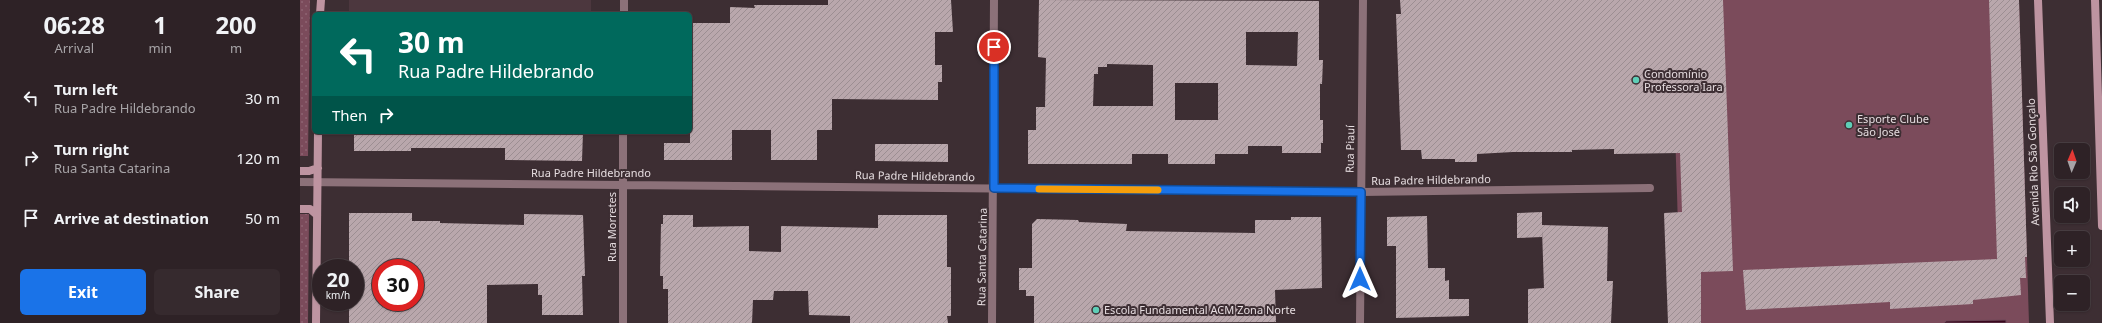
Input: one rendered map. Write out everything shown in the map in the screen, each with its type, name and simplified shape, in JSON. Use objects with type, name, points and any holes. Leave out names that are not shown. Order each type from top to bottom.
[{"type":"street","points":[[320,12],[321,0]]},
{"type":"street","points":[[624,0],[624,12]]},
{"type":"street","name":"Rua Santa Catarina","points":[[992,323],[994,0]]},
{"type":"street","name":"Rua Piauí","points":[[1360,323],[1363,0]]},
{"type":"street","name":"Avenida Rio São Gonçalo","points":[[2038,0],[2050,323]]},
{"type":"street","points":[[2095,0],[2102,226]]},
{"type":"street","points":[[316,323],[318,134]]},
{"type":"street","name":"Rua Morretes","points":[[623,323],[624,134]]},
{"type":"street","points":[[300,171],[309,172],[318,168]]},
{"type":"street","name":"Rua Padre Hildebrando","points":[[300,182],[1361,192],[1650,188]]},
{"type":"street","points":[[300,209],[310,209],[317,215]]},
{"type":"shaded area","points":[[300,0],[310,0],[308,156],[300,156]]},
{"type":"shaded area","points":[[349,0],[591,0],[591,12],[349,12]]},
{"type":"shaded area","name":"Esporte Clube São José","points":[[1671,0],[2019,0],[2029,323],[1681,323]]},
{"type":"shaded area","points":[[300,214],[309,214],[308,323],[300,323]]},
{"type":"water","points":[[2006,320],[2006,323],[1944,323],[1946,321]]},
{"type":"building","points":[[828,0],[951,0],[953,32],[935,32],[935,65],[942,65],[942,82],[938,82],[938,100],[832,99],[832,130],[817,130],[817,160],[771,160],[771,130],[732,130],[732,160],[664,160],[664,143],[690,143],[690,134],[692,134],[692,23],[730,23],[730,7],[755,8],[754,5],[828,5]]},
{"type":"building","points":[[1039,0],[1319,1],[1319,60],[1323,60],[1322,84],[1320,84],[1320,120],[1323,120],[1323,143],[1321,143],[1321,153],[1282,153],[1282,146],[1248,146],[1248,154],[1215,154],[1215,164],[1168,164],[1168,154],[1132,154],[1132,164],[1028,164],[1028,130],[1036,130],[1036,107],[1045,107],[1046,58],[1038,57]],"holes":[[[1246,32],[1298,32],[1297,66],[1246,65]],[[1107,64],[1153,65],[1153,106],[1093,106],[1094,74],[1098,74],[1098,67],[1107,67]],[[1175,83],[1218,83],[1218,120],[1175,120]]]},
{"type":"building","points":[[1400,0],[1723,0],[1733,271],[1701,272],[1701,323],[1668,323],[1664,213],[1682,212],[1680,153],[1614,154],[1614,149],[1572,150],[1572,152],[1513,152],[1477,154],[1477,162],[1455,162],[1455,159],[1422,159],[1421,150],[1401,150],[1396,14],[1401,14]]},
{"type":"building","points":[[1989,0],[2019,0],[2027,257],[2025,257],[2026,278],[2020,278],[2021,295],[1973,300],[1973,304],[1890,309],[1890,302],[1746,310],[1743,270],[1997,259]]},
{"type":"building","points":[[354,134],[583,134],[582,161],[505,160],[505,148],[411,148],[411,151],[354,151]]},
{"type":"building","points":[[875,144],[948,144],[948,162],[875,161]]},
{"type":"building","points":[[1542,212],[1542,225],[1608,227],[1607,281],[1613,281],[1611,323],[1528,323],[1528,289],[1544,288],[1542,230],[1542,237],[1517,238],[1517,213]]},
{"type":"building","points":[[349,213],[412,213],[412,221],[524,225],[524,214],[583,215],[585,276],[582,276],[583,315],[542,315],[542,295],[538,295],[538,284],[487,285],[487,323],[349,323],[349,311],[364,311],[364,259],[349,259]]},
{"type":"building","points":[[663,215],[693,215],[693,227],[749,226],[749,251],[781,252],[781,226],[878,228],[878,215],[947,215],[947,267],[951,267],[951,316],[947,316],[948,323],[850,323],[850,316],[809,315],[808,291],[774,291],[773,300],[753,300],[752,323],[668,323],[668,289],[663,289],[663,276],[660,276],[661,224],[663,224]]},
{"type":"building","points":[[1427,216],[1428,268],[1445,268],[1445,281],[1449,280],[1449,299],[1469,299],[1469,316],[1396,318],[1396,246],[1387,246],[1387,217]]},
{"type":"building","points":[[1291,217],[1321,217],[1322,288],[1275,290],[1276,322],[1034,323],[1034,296],[1026,296],[1026,290],[1019,290],[1019,268],[1032,268],[1032,224],[1037,219],[1078,220],[1079,222],[1127,224],[1126,231],[1255,233],[1255,220],[1291,220]]},
{"type":"slow traffic","points":[[1039,189],[1158,190]]},
{"type":"place","name":"Condomínio Professora Iara","points":[[1636,80]]},
{"type":"place","name":"Esporte Clube São José","points":[[1849,125]]},
{"type":"place","name":"Escola Fundamental ACM Zona Norte","points":[[1096,310]]},
{"type":"route","points":[[994,47],[994,188],[1361,192],[1360,279]]}]
